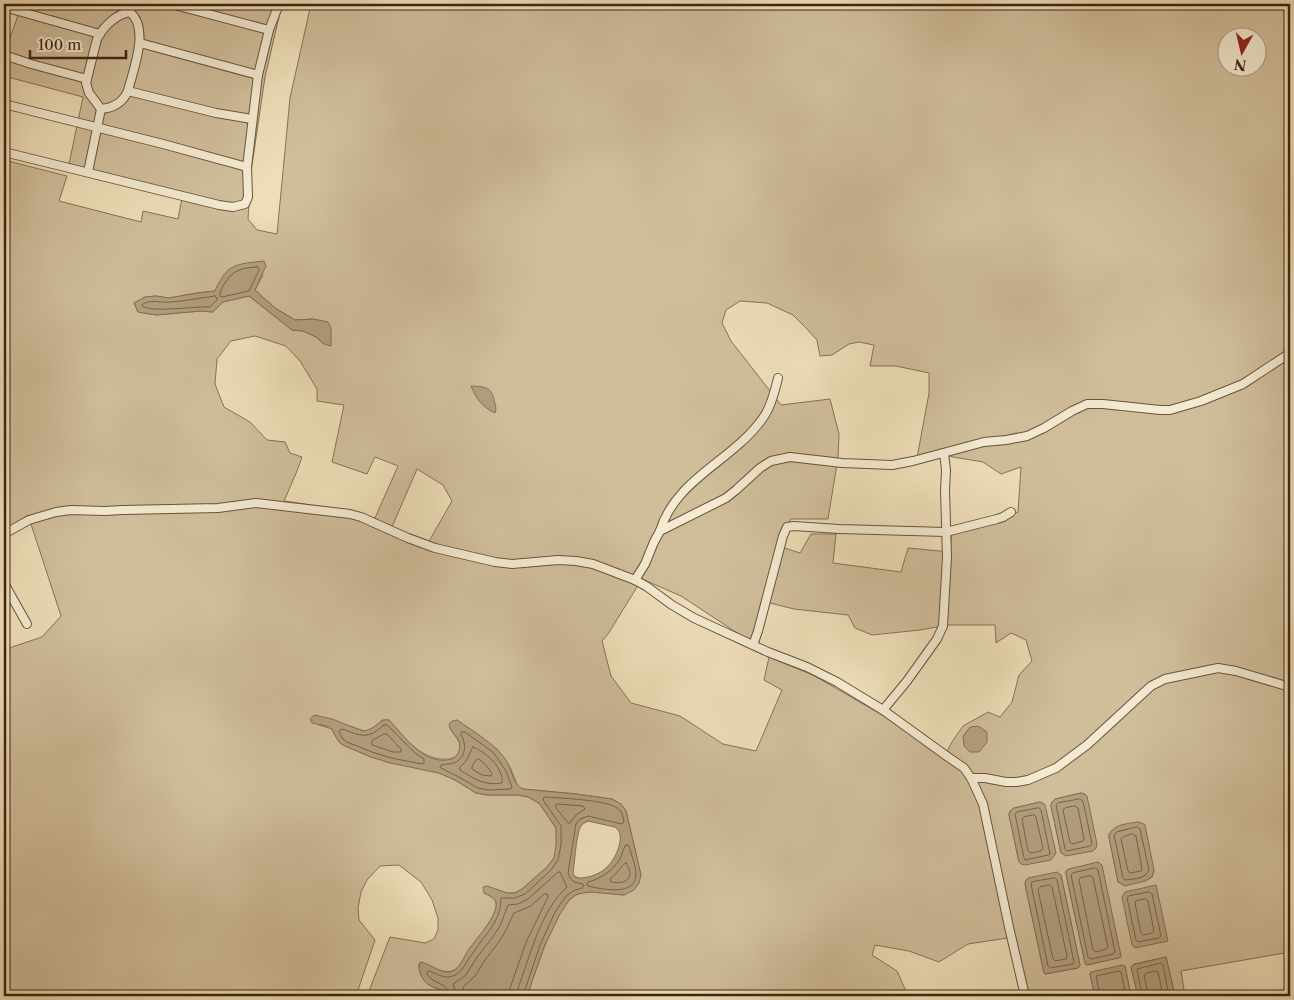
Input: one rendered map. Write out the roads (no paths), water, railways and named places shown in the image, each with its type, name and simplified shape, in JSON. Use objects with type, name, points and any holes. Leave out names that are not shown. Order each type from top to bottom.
[{"type":"street","points":[[171,4],[270,30]]},
{"type":"street","points":[[4,152],[233,207],[245,204],[248,197],[247,167],[258,75],[279,4]]},
{"type":"street","points":[[4,7],[100,34]]},
{"type":"street","points":[[88,172],[101,109],[89,93],[86,79],[100,34],[110,22],[131,8],[139,29],[140,43],[128,92],[124,99],[117,104],[101,109]]},
{"type":"street","points":[[140,43],[258,75]]},
{"type":"street","points":[[4,55],[86,79]]},
{"type":"street","points":[[128,92],[216,113],[252,119]]},
{"type":"street","points":[[4,104],[247,167]]},
{"type":"street","points":[[660,531],[726,498],[766,463],[775,459],[790,457],[842,463],[885,465],[912,462],[984,442],[1027,436],[1087,404],[1118,405],[1160,410],[1176,409],[1243,384],[1290,353]]},
{"type":"street","points":[[635,580],[645,564],[671,507],[682,492],[743,441],[762,419],[767,412],[778,378]]},
{"type":"street","points":[[883,710],[907,681],[942,630],[947,557],[946,470],[944,453]]},
{"type":"street","points":[[4,534],[23,523],[56,512],[71,510],[218,508],[256,503],[350,514],[435,548],[494,562],[512,564],[558,560],[576,561],[602,567],[635,580],[694,618],[826,676],[883,710],[964,768],[971,778],[983,804],[1025,996]]},
{"type":"street","points":[[753,645],[787,527],[946,532],[997,520],[1011,512]]},
{"type":"street","points":[[4,583],[26,624]]},
{"type":"street","points":[[971,778],[1020,782],[1056,768],[1087,745],[1151,686],[1165,679],[1218,668],[1236,671],[1290,687]]},
{"type":"water","points":[[264,261],[266,266],[255,290],[275,308],[295,320],[314,319],[328,322],[331,328],[331,346],[324,344],[316,337],[303,331],[292,330],[249,296],[223,302],[213,312],[201,311],[156,315],[138,312],[134,303],[145,297],[169,298],[215,291],[224,275],[234,266]]},
{"type":"water","points":[[471,386],[483,387],[491,392],[496,406],[495,413],[480,402]]},
{"type":"water","points":[[314,715],[332,719],[363,731],[389,720],[416,748],[433,759],[442,760],[452,759],[459,750],[458,739],[449,725],[452,721],[457,720],[496,748],[506,760],[519,787],[612,799],[621,804],[626,811],[641,875],[639,883],[634,890],[624,895],[590,892],[577,894],[569,900],[544,947],[527,996],[446,996],[441,990],[429,985],[424,980],[420,971],[420,962],[445,972],[453,971],[458,967],[491,920],[496,907],[495,900],[484,893],[483,887],[487,886],[507,893],[515,893],[522,889],[547,867],[554,858],[556,828],[539,803],[528,797],[476,793],[439,773],[371,757],[340,743],[330,727],[312,723],[310,719]],"holes":[[[588,821],[615,827],[620,835],[620,841],[617,852],[611,862],[605,869],[595,875],[579,878],[574,876],[577,841],[582,825]]]},
{"type":"water","points":[[978,726],[987,732],[987,742],[979,752],[970,752],[964,746],[963,736],[970,727]]},
{"type":"water","points":[[1081,793],[1087,796],[1097,844],[1093,851],[1066,856],[1061,853],[1051,806],[1055,799]]},
{"type":"water","points":[[1040,802],[1045,805],[1056,853],[1051,860],[1025,865],[1021,864],[1009,815],[1010,811],[1014,808]]},
{"type":"water","points":[[1137,822],[1145,825],[1154,870],[1152,877],[1145,881],[1125,886],[1118,882],[1109,837],[1116,827]]},
{"type":"water","points":[[1098,862],[1102,865],[1121,956],[1086,965],[1066,871]]},
{"type":"water","points":[[1057,872],[1061,875],[1080,965],[1078,968],[1045,974],[1025,884],[1028,878]]},
{"type":"water","points":[[1156,885],[1168,941],[1135,948],[1132,945],[1122,897],[1125,892]]},
{"type":"water","points":[[1166,957],[1175,996],[1138,996],[1131,967]]},
{"type":"water","points":[[1122,965],[1125,966],[1131,996],[1095,996],[1091,972]]}]
